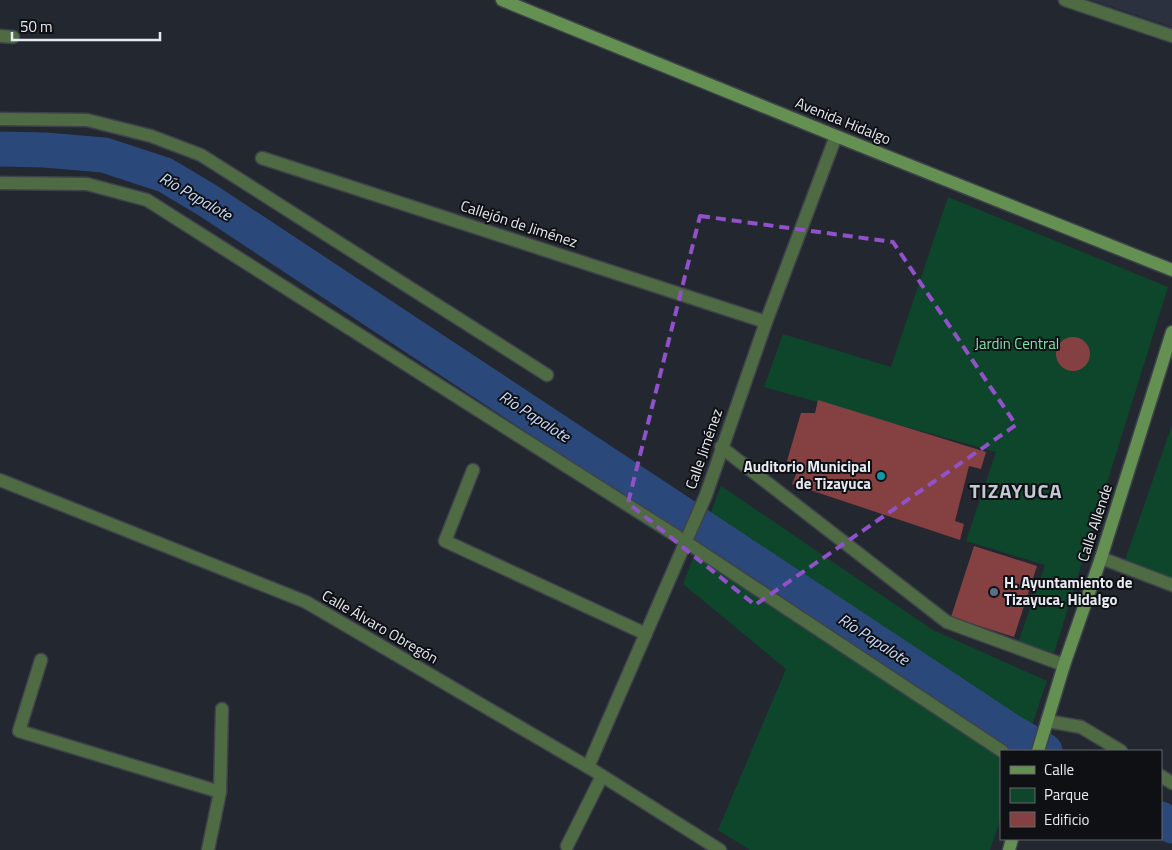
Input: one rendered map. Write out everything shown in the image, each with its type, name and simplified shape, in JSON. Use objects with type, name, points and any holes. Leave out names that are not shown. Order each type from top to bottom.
[{"type":"street","name":"Avenida Hidalgo","points":[[502,0],[1172,270]]},
{"type":"street","points":[[1065,0],[1172,36]]},
{"type":"street","points":[[0,118],[87,120],[151,136],[201,154],[547,375]]},
{"type":"street","name":"Calle Jiménez","points":[[588,767],[706,495],[721,447],[766,322],[836,136]]},
{"type":"street","name":"Callejón de Jiménez","points":[[262,158],[766,322]]},
{"type":"street","points":[[0,183],[87,184],[147,200],[686,542],[1000,750]]},
{"type":"street","name":"Calle Allende","points":[[1038,750],[1172,332]]},
{"type":"street","points":[[721,447],[947,622],[1064,665]]},
{"type":"street","points":[[473,470],[446,540],[646,634]]},
{"type":"street","name":"Calle Álvaro Obregón","points":[[0,480],[306,602],[588,767],[720,850]]},
{"type":"street","points":[[1101,558],[1172,585]]},
{"type":"street","points":[[40,660],[20,731],[220,792]]},
{"type":"street","points":[[208,850],[220,792],[222,709]]},
{"type":"street","points":[[1047,721],[1081,727],[1119,750]]},
{"type":"street","points":[[567,846],[602,776]]},
{"type":"highlighted area","points":[[700,216],[893,242],[1016,425],[755,605],[628,503]]},
{"type":"shaded area","points":[[1091,0],[1172,0],[1172,27]]},
{"type":"green space","name":"Jardin Central","points":[[948,197],[1168,287],[1054,653],[1018,643],[1045,565],[966,541],[996,452],[764,387],[783,334],[891,367]]},
{"type":"green space","points":[[1172,425],[1172,583],[1123,566]]},
{"type":"green space","points":[[721,486],[933,630],[1047,681],[1023,750],[1000,750],[1000,821],[990,850],[750,850],[718,830],[786,669],[683,584]]},
{"type":"building","points":[[1073,337],[1080,338],[1085,342],[1089,347],[1089,361],[1085,366],[1080,370],[1073,371],[1066,370],[1061,366],[1057,361],[1056,354],[1057,347],[1061,342],[1066,338]]},
{"type":"building","name":"Auditorio Municipal de Tizayuca","points":[[818,400],[986,452],[981,469],[969,466],[955,521],[964,524],[960,540],[792,484],[800,465],[787,461],[801,413],[815,413]]},
{"type":"building","name":"H. Ayuntamiento de Tizayuca, Hidalgo","points":[[974,546],[1037,566],[1014,637],[951,617]]},
{"type":"waterway","name":"Río Papalote","points":[[0,149],[45,150],[104,155],[165,175],[207,200],[1012,732],[1043,750]]},
{"type":"waterway","name":"Río Papalote","points":[[1162,820],[1172,826]]},
{"type":"place","name":"Auditorio Municipal de Tizayuca","points":[[881,476]]},
{"type":"place","name":"H. Ayuntamiento de Tizayuca, Hidalgo","points":[[994,592]]},
{"type":"district","name":"TIZAYUCA","points":[[1016,491]]}]
